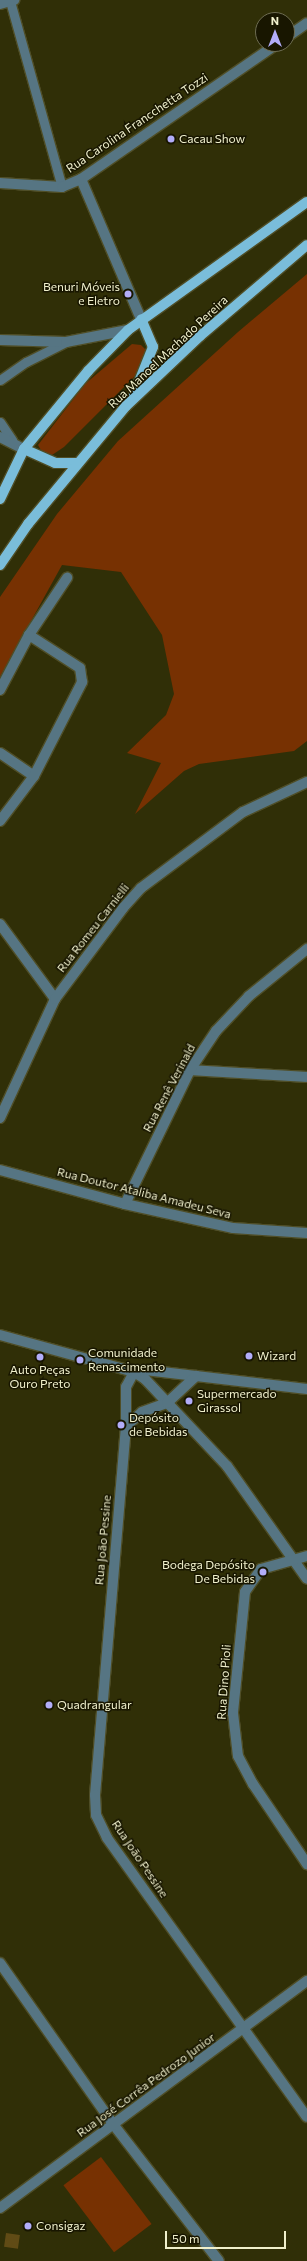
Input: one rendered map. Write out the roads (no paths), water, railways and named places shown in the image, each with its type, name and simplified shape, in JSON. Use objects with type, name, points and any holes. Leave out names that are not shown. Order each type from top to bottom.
[{"type":"main road","points":[[0,499],[24,449],[88,371],[128,330],[141,319],[307,202]]},
{"type":"main road","name":"Rua Manoel Machado Pereira","points":[[0,565],[78,463],[126,406],[200,336],[307,245]]},
{"type":"main road","points":[[126,406],[141,383],[153,347],[141,319]]},
{"type":"main road","points":[[24,449],[55,462],[78,463]]},
{"type":"street","points":[[295,31],[307,23]]},
{"type":"street","name":"Rua Carolina Francchetta Tozzi","points":[[0,183],[62,187],[80,179],[265,52]]},
{"type":"street","points":[[80,179],[141,319]]},
{"type":"street","points":[[0,340],[66,342],[128,330]]},
{"type":"street","points":[[0,437],[12,440],[24,449]]},
{"type":"street","points":[[0,690],[28,635],[67,578]]},
{"type":"street","points":[[0,821],[34,776],[83,674],[80,668],[28,635]]},
{"type":"street","points":[[0,754],[34,776]]},
{"type":"street","name":"Rua Romeu Carnielli","points":[[0,1118],[54,999],[141,888],[243,812],[307,782]]},
{"type":"street","points":[[0,924],[54,999]]},
{"type":"street","name":"Rua Renê Verinald","points":[[125,1204],[190,1070],[216,1031],[249,996],[307,949]]},
{"type":"street","points":[[190,1070],[307,1077]]},
{"type":"street","name":"Rua Doutor Ataliba Amadeu Seva","points":[[0,1170],[125,1204],[233,1228],[307,1233]]},
{"type":"street","points":[[0,1335],[134,1372],[145,1370],[307,1389]]},
{"type":"street","points":[[134,1372],[167,1403],[227,1466],[307,1579]]},
{"type":"street","name":"Rua João Pessine","points":[[134,1372],[126,1387],[126,1426],[95,1795],[96,1815],[107,1838],[243,2030],[307,2117]]},
{"type":"street","points":[[126,1426],[142,1412],[167,1403],[196,1376]]},
{"type":"street","name":"Rua Dino Pioli","points":[[307,1556],[292,1558],[260,1569],[245,1592],[234,1735],[238,1756],[253,1784],[307,1864]]},
{"type":"street","points":[[0,1964],[114,2124],[219,2261]]},
{"type":"street","name":"Rua José Corrêa Pedrozo Junior","points":[[0,2208],[243,2030],[307,1981]]},
{"type":"lane","points":[[8,2],[62,187]]},
{"type":"lane","points":[[0,380],[26,362],[66,342]]},
{"type":"lane","points":[[0,422],[12,440]]},
{"type":"place","name":"Cacau Show","points":[[171,139]]},
{"type":"place","name":"Benuri Móveis e Eletro","points":[[128,294]]},
{"type":"place","name":"Wizard","points":[[249,1356]]},
{"type":"place","name":"Auto Peças Ouro Preto","points":[[40,1357]]},
{"type":"place","name":"Comunidade Renascimento","points":[[80,1360]]},
{"type":"place","name":"Supermercado Girassol","points":[[189,1401]]},
{"type":"place","name":"Depósito de Bebidas","points":[[121,1425]]},
{"type":"place","name":"Bodega Depósito De Bebidas","points":[[263,1572]]},
{"type":"place","name":"Quadrangular","points":[[49,1705]]},
{"type":"place","name":"Consigaz","points":[[28,2226]]}]
